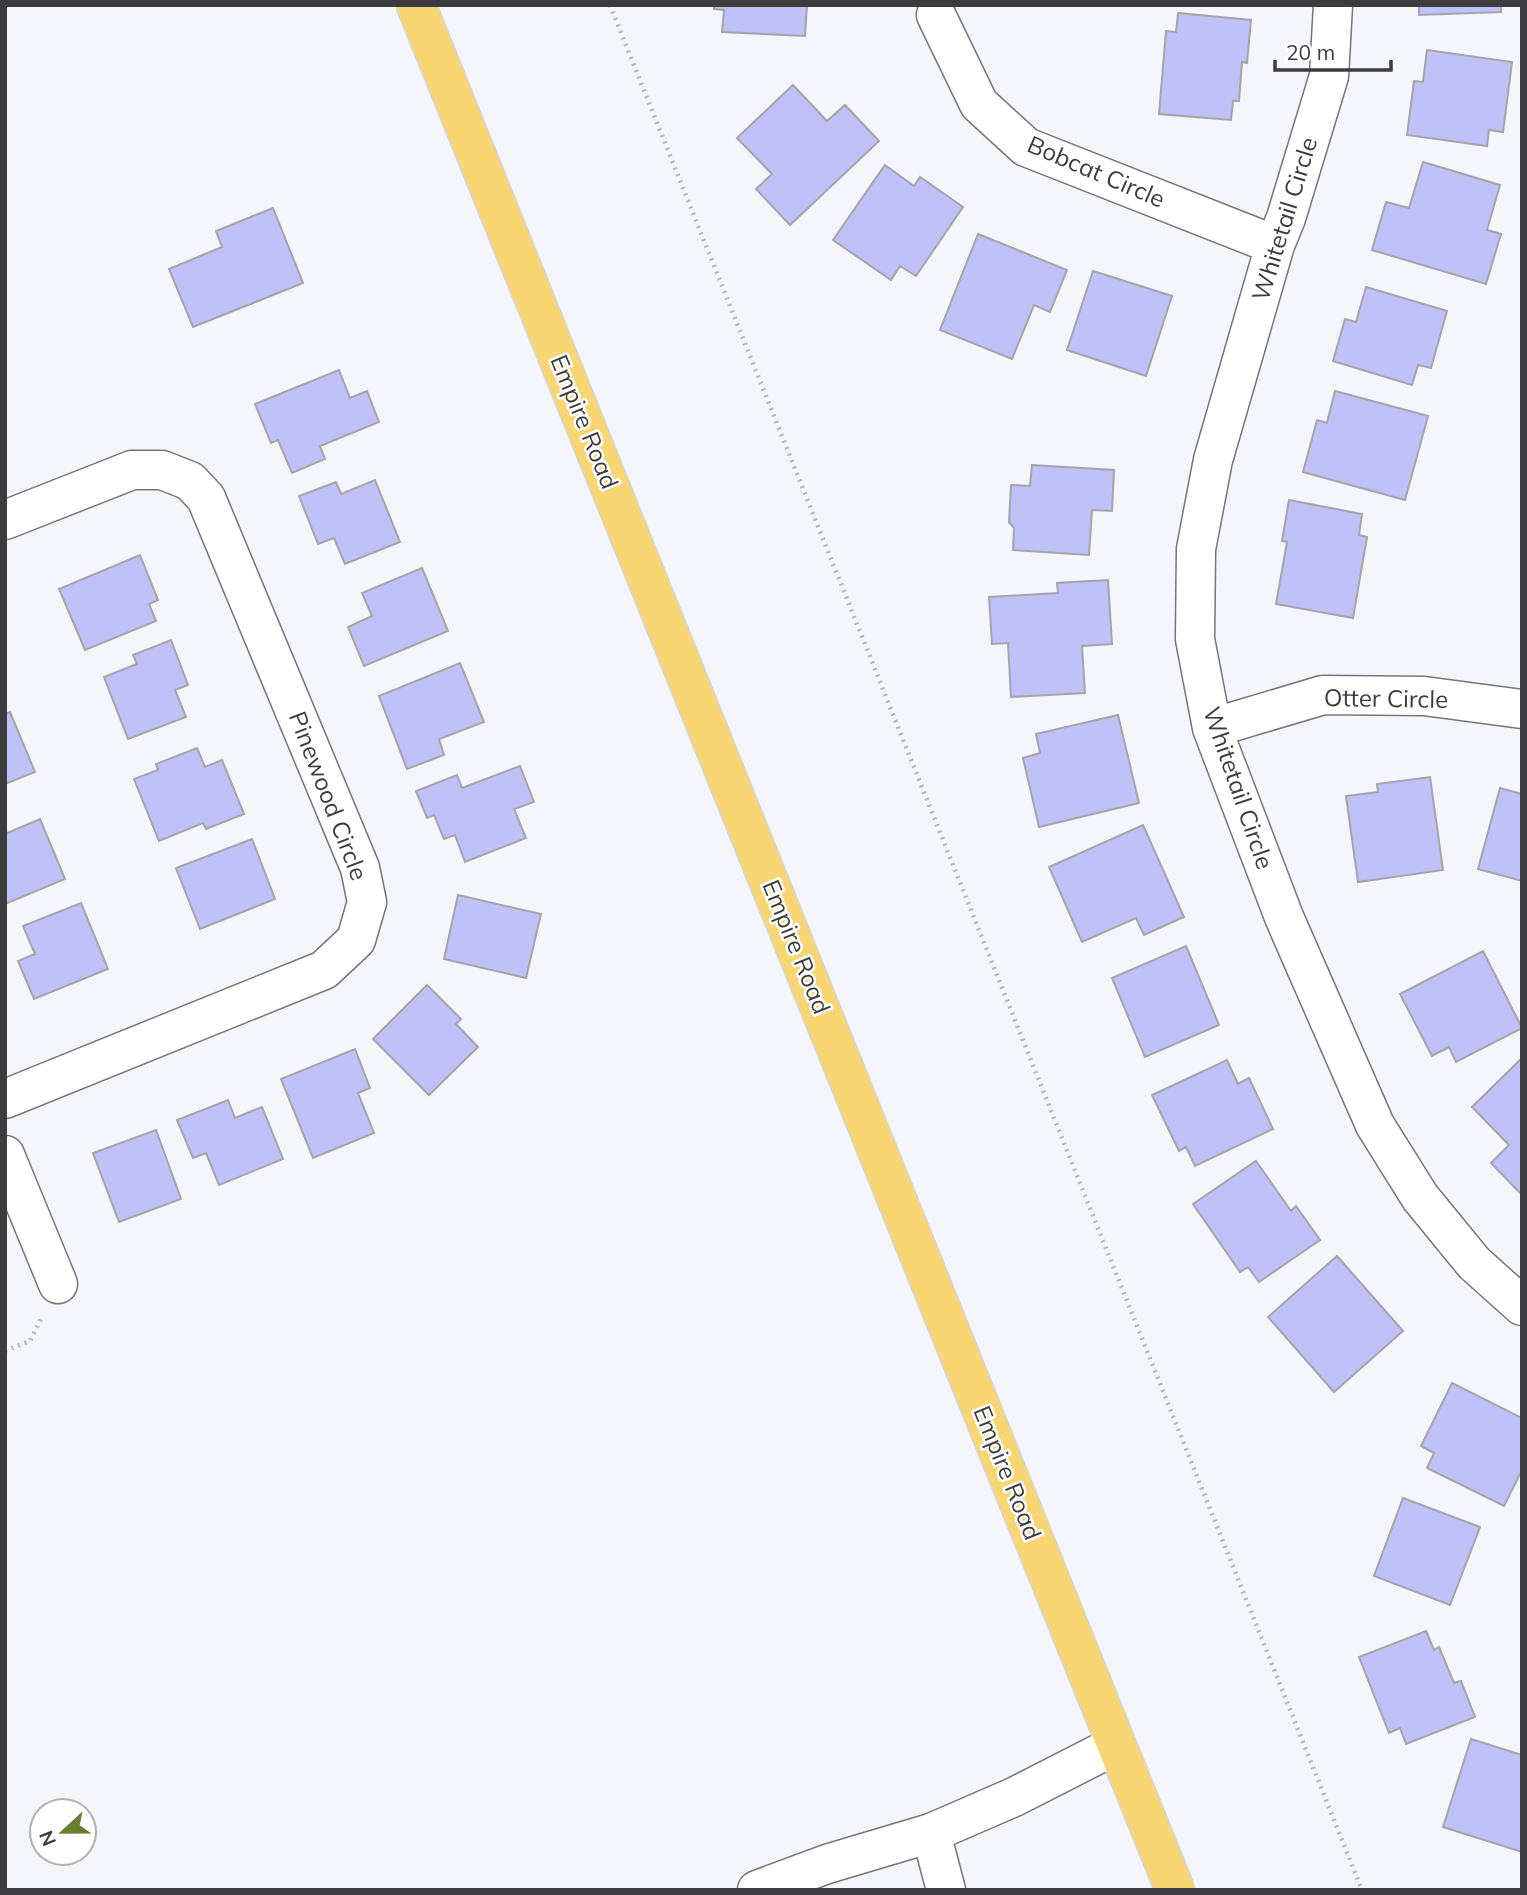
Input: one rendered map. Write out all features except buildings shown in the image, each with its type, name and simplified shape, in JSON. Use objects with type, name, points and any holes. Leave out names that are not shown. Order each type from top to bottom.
[{"type":"main road","name":"Empire Road","points":[[416,5],[1175,1890]]},
{"type":"street","name":"Whitetail Circle","points":[[1333,5],[1329,76],[1286,218],[1275,244],[1213,460],[1196,549],[1195,639],[1212,728],[1284,917],[1375,1125],[1420,1197],[1474,1263],[1522,1306]]},
{"type":"street","name":"Bobcat Circle","points":[[936,15],[979,104],[1026,147],[1275,244]]},
{"type":"street","name":"Pinewood Circle","points":[[5,520],[132,470],[162,470],[190,481],[206,498],[360,868],[367,902],[356,940],[324,970],[5,1099]]},
{"type":"street","name":"Otter Circle","points":[[1212,728],[1322,695],[1424,696],[1522,709]]},
{"type":"street","points":[[5,1155],[58,1284]]},
{"type":"street","points":[[757,1890],[827,1864],[931,1833],[1014,1797],[1116,1745]]},
{"type":"street","points":[[931,1833],[946,1890]]},
{"type":"path","points":[[610,5],[1362,1890]]},
{"type":"path","points":[[5,1351],[30,1341],[58,1284]]}]
